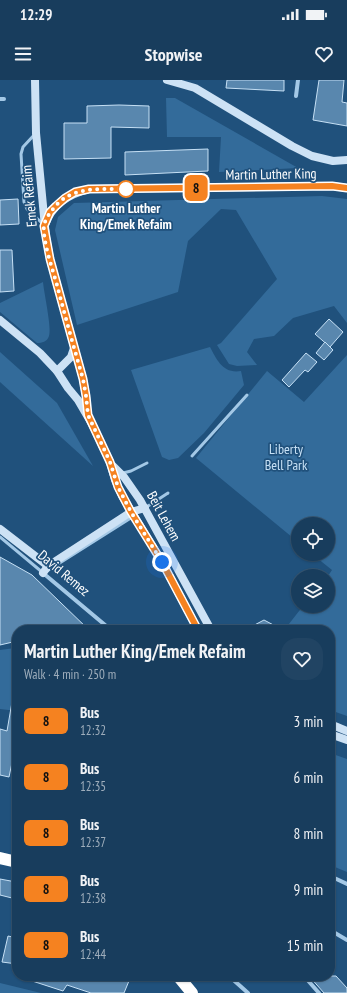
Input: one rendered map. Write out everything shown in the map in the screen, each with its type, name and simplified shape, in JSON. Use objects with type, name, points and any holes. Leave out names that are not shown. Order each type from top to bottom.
[{"type":"highway","points":[[0,858],[12,861]]},
{"type":"highway","points":[[182,981],[192,993]]},
{"type":"street","name":"Emek Refaim","points":[[35,80],[36,133],[44,226],[50,259],[85,387],[88,415]]},
{"type":"street","points":[[167,80],[195,88],[292,146],[312,156],[333,161],[347,160]]},
{"type":"street","points":[[296,96],[298,80]]},
{"type":"street","name":"Martin Luther King","points":[[44,226],[53,209],[65,198],[75,192],[89,189],[332,186],[347,188]]},
{"type":"street","name":"Beit Lehem","points":[[0,320],[40,353],[73,385],[78,400],[88,415],[110,462],[118,487],[132,514],[162,562],[195,625]]},
{"type":"street","points":[[57,371],[72,357],[74,347]]},
{"type":"street","name":"Beit Lehem","points":[[110,462],[135,492],[145,508],[209,625]]},
{"type":"street","points":[[46,569],[132,514],[145,508]]},
{"type":"street","name":"David Remez","points":[[0,529],[46,569],[106,625]]},
{"type":"street","points":[[335,726],[347,731]]},
{"type":"street","points":[[335,736],[347,740]]},
{"type":"street","points":[[335,878],[347,884]]},
{"type":"street","points":[[335,933],[347,940]]},
{"type":"street","points":[[235,981],[248,993]]},
{"type":"street","points":[[308,981],[319,993]]},
{"type":"lane","points":[[36,133],[23,147],[21,154],[24,202],[27,209],[44,226]]},
{"type":"lane","points":[[192,456],[247,395]]},
{"type":"lane","points":[[120,473],[131,471],[147,463]]},
{"type":"lane","points":[[145,508],[168,493]]},
{"type":"lane","name":"David Remez","points":[[0,537],[46,569]]},
{"type":"green space","points":[[166,98],[175,98],[298,168],[219,172],[221,137],[167,137]]},
{"type":"green space","points":[[322,196],[347,199],[347,323],[334,306],[293,318],[274,336],[254,339],[247,352],[257,365],[237,366],[229,364],[217,345],[221,343],[277,279],[236,210],[221,209],[188,241],[178,292],[77,325],[55,230],[58,217],[74,203]]},
{"type":"green space","points":[[43,282],[50,332],[46,341],[37,343],[0,312],[0,303]]},
{"type":"green space","points":[[210,347],[221,365],[230,370],[241,371],[244,385],[204,433],[178,458],[169,460],[162,457],[131,370]]},
{"type":"green space","points":[[0,352],[57,403],[93,466],[0,382]]},
{"type":"green space","name":"Liberty Bell Park","points":[[347,355],[347,716],[335,712],[335,625],[288,625],[298,613],[335,613],[335,569],[331,569],[321,561],[335,561],[335,517],[291,517],[291,536],[196,458],[267,371],[304,402]]},
{"type":"green space","points":[[12,648],[12,710],[0,709],[0,650]]},
{"type":"green space","points":[[335,755],[347,759],[347,872],[335,867]]},
{"type":"green space","points":[[0,983],[41,993],[0,993]]},
{"type":"building","points":[[227,80],[284,80],[284,91],[226,88]]},
{"type":"building","points":[[319,80],[344,80],[342,102],[347,103],[347,126],[313,120]]},
{"type":"building","points":[[87,106],[149,106],[149,128],[111,127],[111,158],[64,159],[64,123],[87,123]]},
{"type":"building","points":[[208,149],[208,171],[125,175],[125,152]]},
{"type":"building","points":[[18,199],[19,224],[0,225],[0,200]]},
{"type":"building","points":[[0,250],[12,250],[14,291],[0,292]]},
{"type":"building","points":[[329,319],[343,332],[330,347],[315,334]]},
{"type":"building","points":[[325,342],[333,350],[324,360],[316,353]]},
{"type":"building","points":[[306,353],[317,362],[308,372],[305,370],[289,387],[282,380]]},
{"type":"building","points":[[0,557],[32,575],[84,625],[12,625],[12,642],[0,645]]},
{"type":"building","points":[[264,620],[274,625],[254,625]]},
{"type":"building","points":[[12,702],[12,763],[9,777],[0,775],[0,729],[7,731]]},
{"type":"building","points":[[0,879],[12,881],[12,898],[0,895]]},
{"type":"building","points":[[8,936],[12,937],[12,963],[2,962]]},
{"type":"building","points":[[336,976],[347,988],[347,993],[324,993],[313,981],[335,981]]},
{"type":"building","points":[[32,981],[129,981],[124,993],[91,993],[67,985],[63,991]]},
{"type":"bus line","name":"8","points":[[195,625],[157,553],[122,496],[115,480],[110,462],[88,415],[83,379],[50,259],[44,226],[50,212],[65,198],[75,192],[89,189],[332,186],[347,188]]},
{"type":"place","name":"Martin Luther King/Emek Refaim","points":[[126,189]]},
{"type":"route","points":[[126,189],[89,189],[75,192],[65,198],[50,212],[44,226],[50,259],[83,379],[88,415],[110,462],[115,480],[122,496],[162,562]]}]
